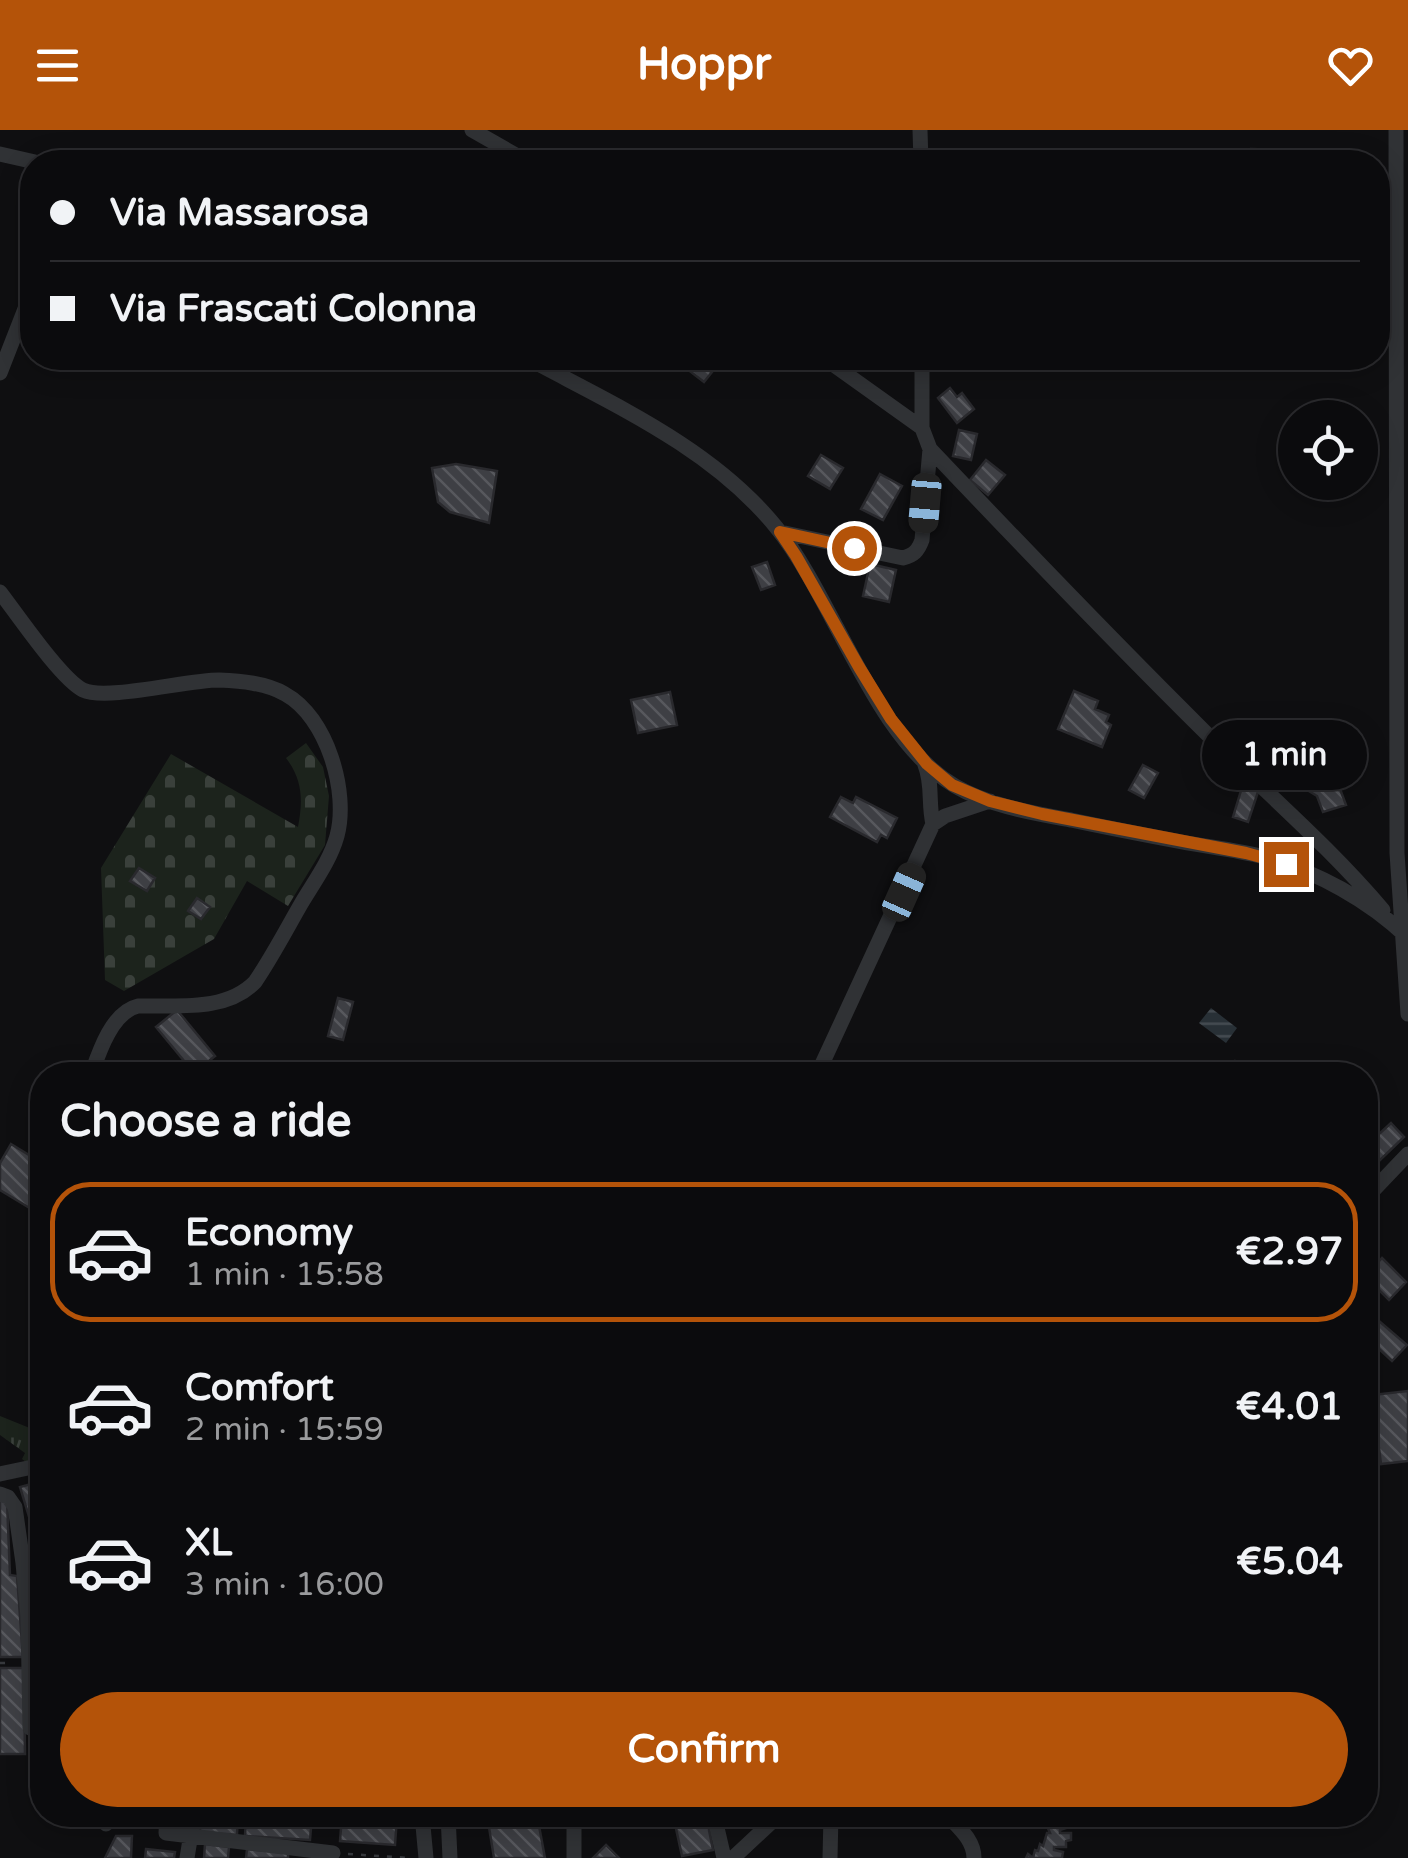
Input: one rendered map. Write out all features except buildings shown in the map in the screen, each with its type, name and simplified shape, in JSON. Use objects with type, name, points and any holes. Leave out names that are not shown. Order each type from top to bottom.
[{"type":"street","points":[[472,130],[507,150]]},
{"type":"street","points":[[1396,130],[1397,853],[1408,1014]]},
{"type":"street","points":[[0,373],[20,322]]},
{"type":"street","points":[[549,370],[697,454],[741,490],[780,532],[796,556],[883,707],[921,757],[952,785],[990,801],[1059,818],[1271,859],[1333,886],[1405,935]]},
{"type":"street","points":[[841,370],[922,428]]},
{"type":"street","points":[[922,370],[922,428],[930,449],[1180,707],[1324,844],[1405,935]]},
{"type":"street","points":[[780,532],[903,558],[913,555],[922,540],[930,449]]},
{"type":"street","points":[[0,592],[67,678],[84,691],[105,694],[186,682],[226,681],[271,688],[299,704],[322,737],[332,760],[339,824],[327,860],[251,986],[222,1002],[138,1006],[127,1010],[117,1020],[96,1062]]},
{"type":"street","points":[[921,757],[929,777],[934,824]]},
{"type":"street","points":[[823,1062],[934,824],[944,816],[990,801]]},
{"type":"street","points":[[1378,1185],[1408,1154]]},
{"type":"street","points":[[0,1474],[30,1468]]},
{"type":"street","points":[[0,1494],[8,1496],[15,1507],[23,1563],[30,1728]]},
{"type":"street","points":[[166,1827],[166,1833],[333,1854]]},
{"type":"street","points":[[188,1858],[192,1827]]},
{"type":"street","points":[[423,1827],[426,1858]]},
{"type":"street","points":[[449,1827],[450,1858]]},
{"type":"street","points":[[574,1827],[574,1858]]},
{"type":"street","points":[[717,1827],[724,1858]]},
{"type":"street","points":[[733,1858],[763,1827]]},
{"type":"street","points":[[830,1858],[831,1827]]},
{"type":"street","points":[[958,1827],[971,1842],[974,1858]]},
{"type":"path","points":[[333,1854],[417,1858]]},
{"type":"green space","points":[[306,743],[323,767],[329,796],[325,845],[288,906],[247,881],[214,939],[124,991],[105,980],[101,868],[171,754],[298,827],[300,791],[286,758]]},
{"type":"green space","points":[[0,1416],[30,1428],[30,1461],[22,1459],[25,1453],[0,1435]]},
{"type":"shaded area","points":[[1211,1008],[1237,1028],[1226,1043],[1199,1023]]},
{"type":"route","points":[[854,548],[780,532],[891,719],[943,778],[990,801],[1286,864]]}]
